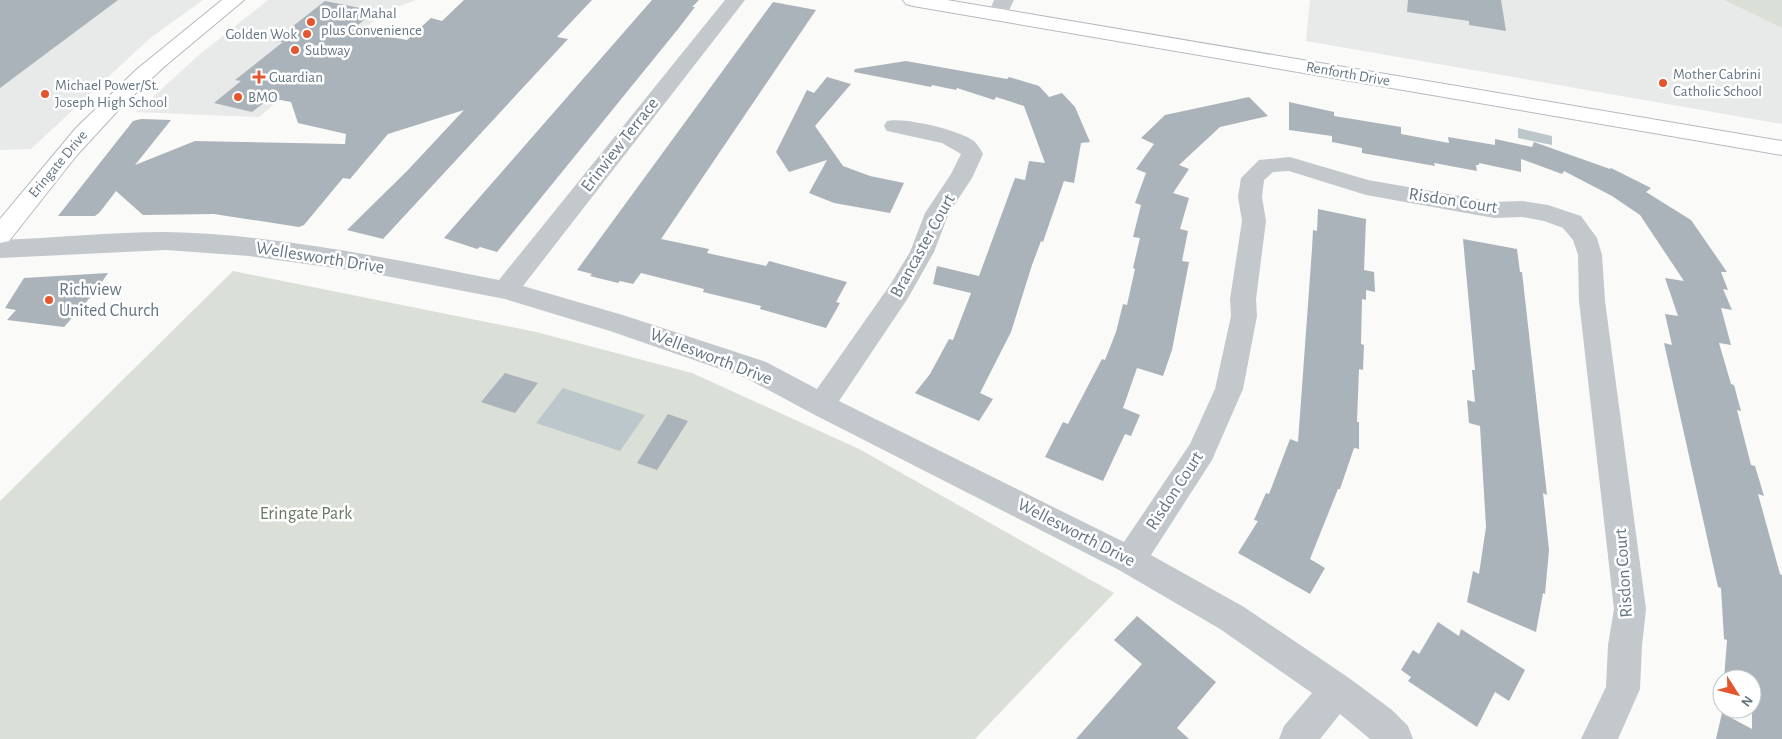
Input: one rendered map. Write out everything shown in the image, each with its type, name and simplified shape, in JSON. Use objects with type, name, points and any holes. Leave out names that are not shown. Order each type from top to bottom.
[{"type":"main road","name":"Eringate Drive","points":[[0,235],[64,157],[113,102],[164,55],[234,0]]},
{"type":"main road","name":"Renforth Drive","points":[[913,0],[1001,7],[1782,148]]},
{"type":"street","name":"Erinview Terrace","points":[[505,290],[735,0]]},
{"type":"street","name":"Brancaster Court","points":[[821,405],[855,358],[910,274],[923,250],[937,213],[959,183],[972,154],[969,147],[959,141],[895,126]]},
{"type":"street","name":"Risdon Court","points":[[1130,560],[1202,451],[1230,389],[1244,316],[1243,299],[1254,222],[1250,197],[1253,178],[1267,165],[1290,164],[1366,187],[1494,210],[1522,209],[1548,213],[1572,222],[1585,238],[1590,255],[1592,301],[1630,608],[1625,645],[1623,689],[1599,739]]},
{"type":"street","name":"Wellesworth Drive","points":[[0,249],[166,241],[248,247],[370,264],[505,290],[618,323],[756,370],[821,405],[1130,560],[1232,618],[1337,690],[1379,723],[1395,739]]},
{"type":"street","points":[[1297,739],[1337,690]]},
{"type":"shaded area","name":"Michael Power/St. Joseph High School","points":[[0,0],[203,0],[149,39],[31,149],[0,150]]},
{"type":"shaded area","points":[[268,0],[416,0],[384,12],[259,117],[136,112],[199,55]]},
{"type":"shaded area","name":"Mother Cabrini Catholic School","points":[[1310,0],[1724,0],[1782,28],[1782,124],[1306,41]]},
{"type":"shaded area","points":[[1518,128],[1552,136],[1552,145],[1518,138]]},
{"type":"shaded area","points":[[563,388],[645,415],[620,451],[536,423]]},
{"type":"green space","points":[[1724,0],[1782,0],[1782,28]]},
{"type":"green space","name":"Eringate Park","points":[[233,271],[536,332],[692,373],[859,449],[1114,593],[975,739],[0,739],[0,501]]},
{"type":"building","points":[[0,0],[118,0],[0,88]]},
{"type":"building","points":[[464,0],[592,0],[557,37],[568,39],[383,239],[347,230],[407,171],[464,110],[388,134],[350,179],[343,178],[304,225],[299,227],[214,214],[143,215],[116,191],[95,216],[58,216],[133,121],[141,119],[171,120],[135,165],[195,141],[345,144],[346,134],[298,123],[291,102],[270,98],[252,112],[214,103],[241,81],[235,80],[283,42],[274,41],[325,1],[375,11],[352,30],[407,40],[431,18],[442,21]]},
{"type":"building","points":[[652,0],[699,0],[692,7],[695,7],[678,29],[497,252],[480,247],[477,249],[444,238]]},
{"type":"building","points":[[1408,0],[1501,0],[1506,31],[1469,25],[1469,21],[1407,12]]},
{"type":"building","points":[[773,2],[816,10],[661,239],[709,249],[707,253],[766,266],[769,261],[847,282],[836,302],[840,303],[826,328],[760,309],[761,306],[703,292],[704,289],[641,273],[633,284],[620,281],[618,283],[590,276],[592,274],[577,270]]},
{"type":"building","points":[[906,61],[1007,79],[1009,77],[1039,86],[1049,97],[1062,93],[1075,107],[1090,142],[1081,143],[1074,183],[1064,181],[1043,242],[1041,241],[1032,265],[1011,332],[980,393],[993,399],[979,421],[915,393],[930,374],[949,339],[953,340],[971,293],[933,284],[937,266],[979,276],[1015,178],[1025,180],[1029,161],[1045,163],[1024,106],[996,97],[994,100],[957,88],[956,90],[932,85],[931,87],[854,72],[855,69]]},
{"type":"building","points":[[827,77],[851,84],[815,126],[843,166],[870,176],[904,183],[890,213],[834,203],[809,193],[827,160],[789,172],[776,152],[807,90],[814,93]]},
{"type":"building","points":[[1249,97],[1268,116],[1220,127],[1179,165],[1189,169],[1173,193],[1189,198],[1180,229],[1188,231],[1182,261],[1189,262],[1172,350],[1163,376],[1137,368],[1123,408],[1140,415],[1131,436],[1125,434],[1103,481],[1045,457],[1063,422],[1068,424],[1102,359],[1105,360],[1116,332],[1123,304],[1127,305],[1140,238],[1133,237],[1141,205],[1135,203],[1146,173],[1136,169],[1154,144],[1141,138],[1165,115]]},
{"type":"building","points":[[1289,102],[1334,112],[1334,116],[1401,127],[1401,134],[1449,143],[1448,137],[1495,145],[1495,139],[1532,147],[1534,142],[1611,168],[1651,188],[1646,192],[1691,220],[1727,272],[1721,272],[1728,290],[1723,289],[1732,310],[1721,308],[1731,345],[1719,343],[1731,384],[1734,385],[1741,411],[1737,410],[1751,465],[1755,466],[1764,496],[1758,494],[1780,574],[1782,575],[1782,739],[1716,739],[1721,719],[1733,719],[1752,729],[1752,719],[1762,719],[1762,669],[1725,669],[1727,640],[1724,639],[1721,588],[1718,587],[1664,343],[1672,345],[1665,314],[1678,316],[1665,278],[1684,281],[1640,215],[1612,196],[1564,171],[1562,174],[1521,159],[1521,172],[1479,163],[1479,165],[1476,165],[1477,171],[1434,163],[1435,166],[1362,153],[1362,148],[1332,142],[1332,136],[1289,130]]},
{"type":"building","points":[[1318,209],[1366,219],[1364,270],[1374,272],[1375,292],[1366,290],[1366,300],[1362,299],[1361,344],[1364,345],[1363,370],[1359,369],[1357,422],[1359,422],[1359,449],[1354,448],[1340,489],[1338,489],[1310,559],[1325,568],[1310,594],[1238,553],[1258,521],[1254,520],[1266,493],[1269,494],[1290,439],[1298,442],[1313,230],[1317,231]]},
{"type":"building","points":[[1463,239],[1517,249],[1520,272],[1522,272],[1547,495],[1543,493],[1549,550],[1545,594],[1543,593],[1536,632],[1467,602],[1473,571],[1479,574],[1486,527],[1480,426],[1469,423],[1467,400],[1475,402],[1472,370],[1475,370]]},
{"type":"building","name":"Richview United Church","points":[[108,273],[95,292],[64,327],[7,320],[16,310],[5,308],[24,278]]},
{"type":"building","points":[[505,373],[538,383],[515,413],[481,402]]},
{"type":"building","points":[[668,414],[688,421],[657,470],[637,463]]},
{"type":"building","points":[[1137,616],[1216,682],[1177,728],[1189,739],[1076,739],[1142,664],[1114,640]]},
{"type":"building","points":[[1438,622],[1459,636],[1461,629],[1525,670],[1509,701],[1495,692],[1477,727],[1408,681],[1411,677],[1401,670],[1413,650],[1419,654]]},
{"type":"place","name":"Dollar Mahal plus Convenience","points":[[311,22]]},
{"type":"place","name":"Golden Wok","points":[[307,34]]},
{"type":"place","name":"Subway","points":[[295,50]]},
{"type":"place","name":"Guardian","points":[[259,77]]},
{"type":"place","name":"Mother Cabrini Catholic School","points":[[1663,83]]},
{"type":"place","name":"Michael Power/St. Joseph High School","points":[[45,94]]},
{"type":"place","name":"BMO","points":[[238,97]]},
{"type":"place","name":"Richview United Church","points":[[49,300]]}]
